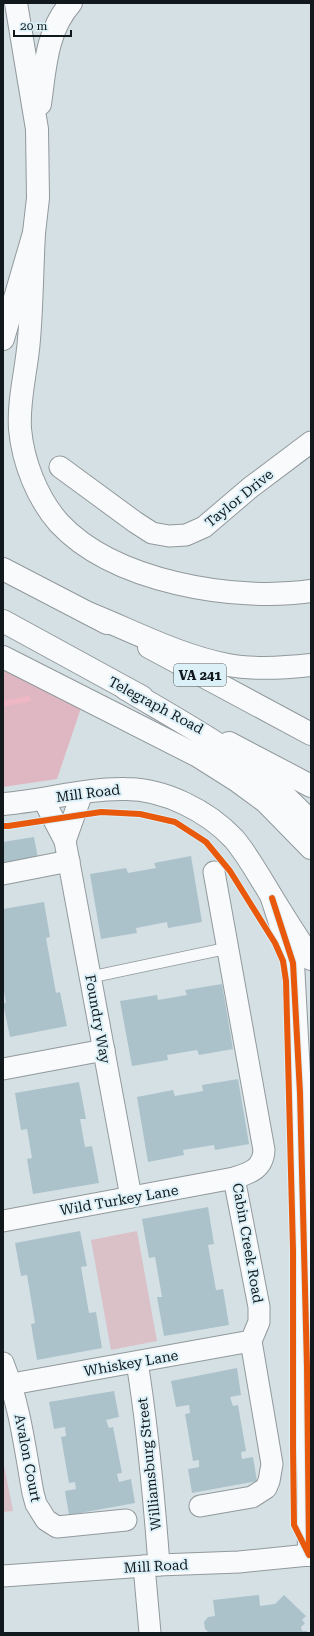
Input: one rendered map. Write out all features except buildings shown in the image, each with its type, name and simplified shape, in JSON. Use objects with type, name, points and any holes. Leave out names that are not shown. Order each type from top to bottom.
[{"type":"main road","points":[[16,3],[37,129]]},
{"type":"main road","points":[[70,3],[57,22],[48,46],[37,129],[38,198],[34,233],[29,340],[21,406],[20,428],[24,451],[37,489],[59,523],[84,544],[108,558],[150,575],[186,585],[216,591],[248,594],[276,594],[311,591]]},
{"type":"main road","points":[[3,339],[34,233]]},
{"type":"main road","name":"VA 241","points":[[3,569],[90,614],[285,722],[311,734]]},
{"type":"main road","points":[[90,614],[196,657],[230,665],[261,668],[311,665]]},
{"type":"main road","name":"Telegraph Road","points":[[9,625],[126,689],[311,786]]},
{"type":"main road","points":[[3,657],[198,756],[236,780],[266,802],[311,848]]},
{"type":"main road","points":[[126,689],[221,748],[259,774],[289,799],[311,822]]},
{"type":"main road","name":"Mill Road","points":[[3,804],[43,800],[101,790],[128,789],[156,792],[196,810],[234,839],[249,860],[311,959]]},
{"type":"main road","name":"Mill Road","points":[[272,898],[293,963],[300,1093],[310,1555]]},
{"type":"main road","name":"Mill Road","points":[[300,1093],[311,1053]]},
{"type":"street","name":"Taylor Drive","points":[[60,467],[152,532],[169,536],[186,535],[204,527],[251,487],[311,442]]},
{"type":"street","points":[[65,841],[82,793]]},
{"type":"street","name":"Foundry Way","points":[[43,800],[65,841],[132,1197]]},
{"type":"street","points":[[3,874],[69,861]]},
{"type":"street","name":"Cabin Creek Road","points":[[214,872],[264,1150],[261,1162],[257,1169],[234,1178],[259,1307],[259,1322],[250,1341]]},
{"type":"street","points":[[3,1069],[104,1050]]},
{"type":"street","name":"Wild Turkey Lane","points":[[3,1221],[234,1178]]},
{"type":"street","points":[[200,1506],[252,1497],[266,1488],[269,1480],[272,1464],[250,1341]]},
{"type":"street","name":"Whiskey Lane","points":[[12,1384],[250,1341]]},
{"type":"street","name":"Williamsburg Street","points":[[137,1362],[146,1417],[150,1461],[150,1633]]},
{"type":"street","name":"Avalon Court","points":[[3,1363],[12,1384],[19,1410],[36,1504],[46,1520],[57,1527],[126,1520]]},
{"type":"street","name":"Mill Road","points":[[3,1576],[151,1566],[239,1562],[310,1555]]},
{"type":"lane","points":[[91,977],[228,948]]},
{"type":"shaded area","points":[[3,669],[81,708],[57,779],[3,787]]},
{"type":"shaded area","points":[[137,1231],[157,1341],[111,1350],[91,1240]]},
{"type":"shaded area","points":[[3,1460],[13,1511],[3,1512]]},
{"type":"waterway","points":[[3,704],[28,699]]},
{"type":"cycle path","points":[[3,826],[101,812],[140,814],[175,822],[206,842],[230,871],[275,943],[283,961],[286,981],[293,1250],[294,1525],[309,1555]]},
{"type":"cycle path","points":[[272,898],[293,963],[300,1093],[307,1367],[309,1551]]}]
